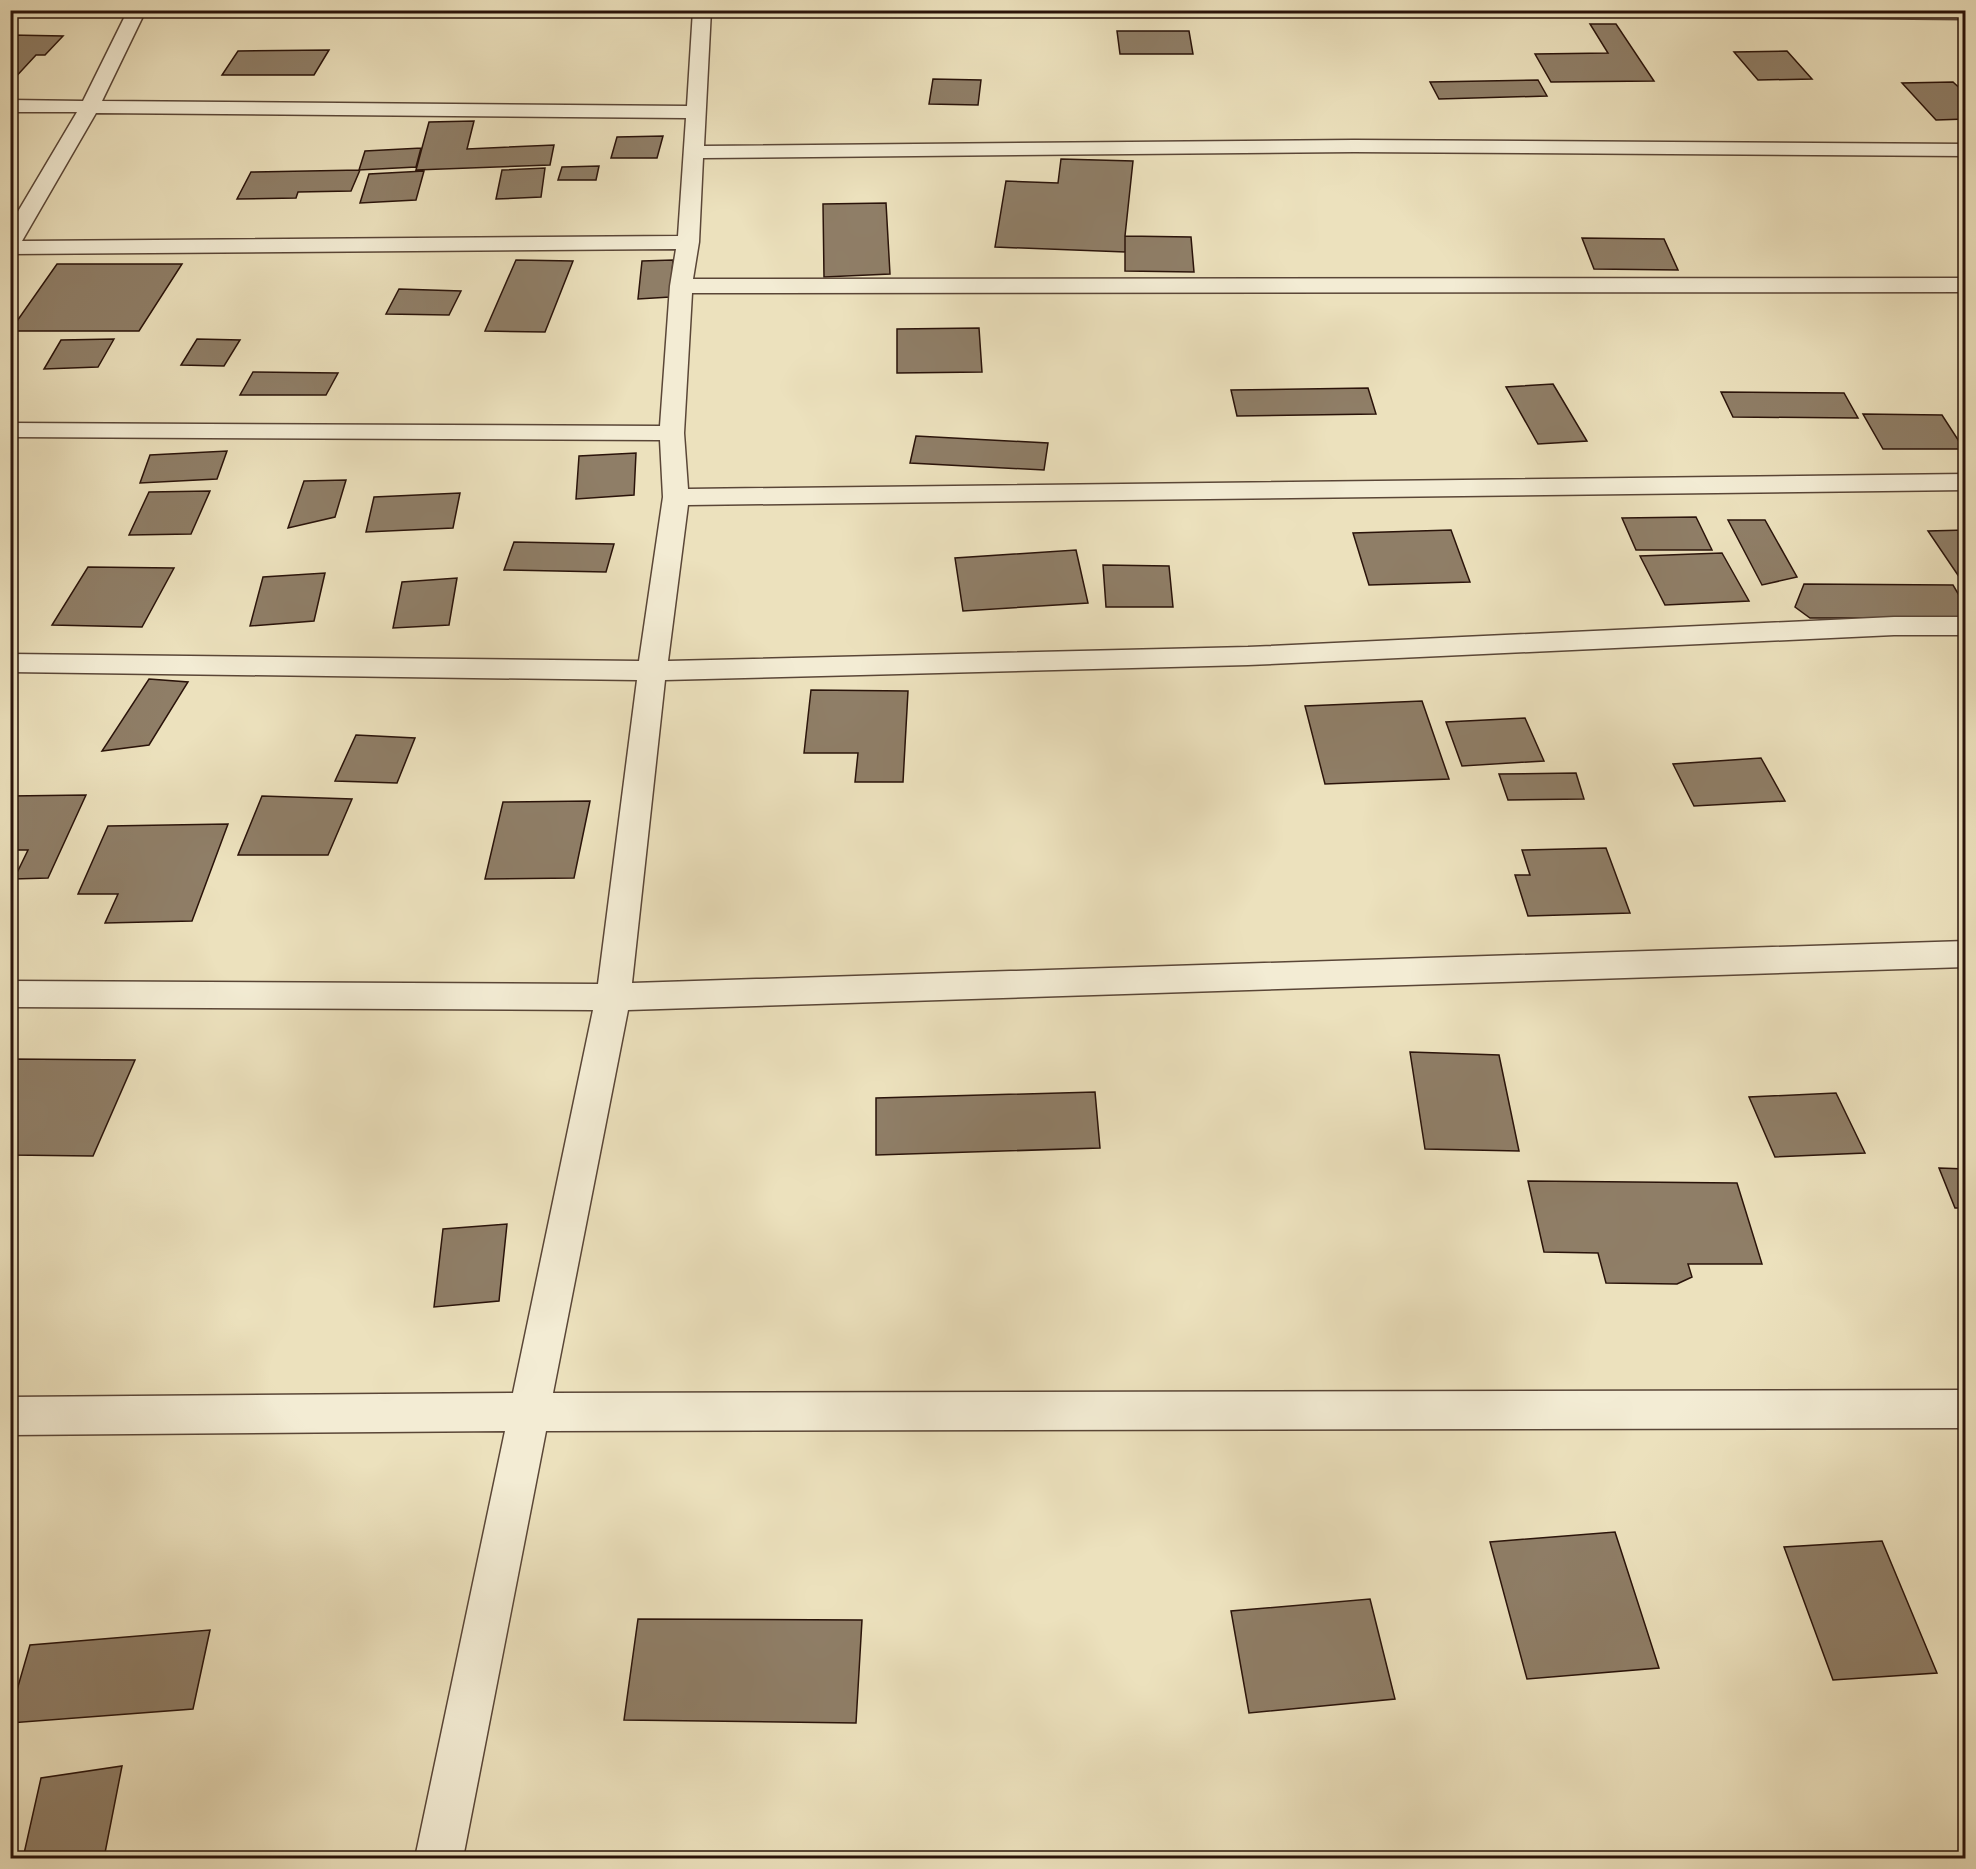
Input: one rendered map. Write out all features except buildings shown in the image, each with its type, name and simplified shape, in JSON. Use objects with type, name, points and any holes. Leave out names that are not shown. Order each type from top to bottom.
[{"type":"street","points":[[10,246],[90,106],[137,10]]},
{"type":"street","points":[[439,1858],[613,996],[652,671],[676,497],[672,434],[681,286],[688,242],[702,10]]},
{"type":"street","points":[[1521,10],[1965,14]]},
{"type":"street","points":[[10,106],[695,112]]},
{"type":"street","points":[[692,152],[1354,146],[1965,150]]},
{"type":"street","points":[[10,246],[688,242]]},
{"type":"street","points":[[681,286],[1965,285]]},
{"type":"street","points":[[10,430],[672,434]]},
{"type":"street","points":[[676,497],[1965,482]]},
{"type":"street","points":[[10,663],[652,671],[1248,656],[1882,626],[1965,626]]},
{"type":"street","points":[[10,994],[613,996],[1965,954]]},
{"type":"street","points":[[10,1416],[528,1412],[1965,1408]]}]
